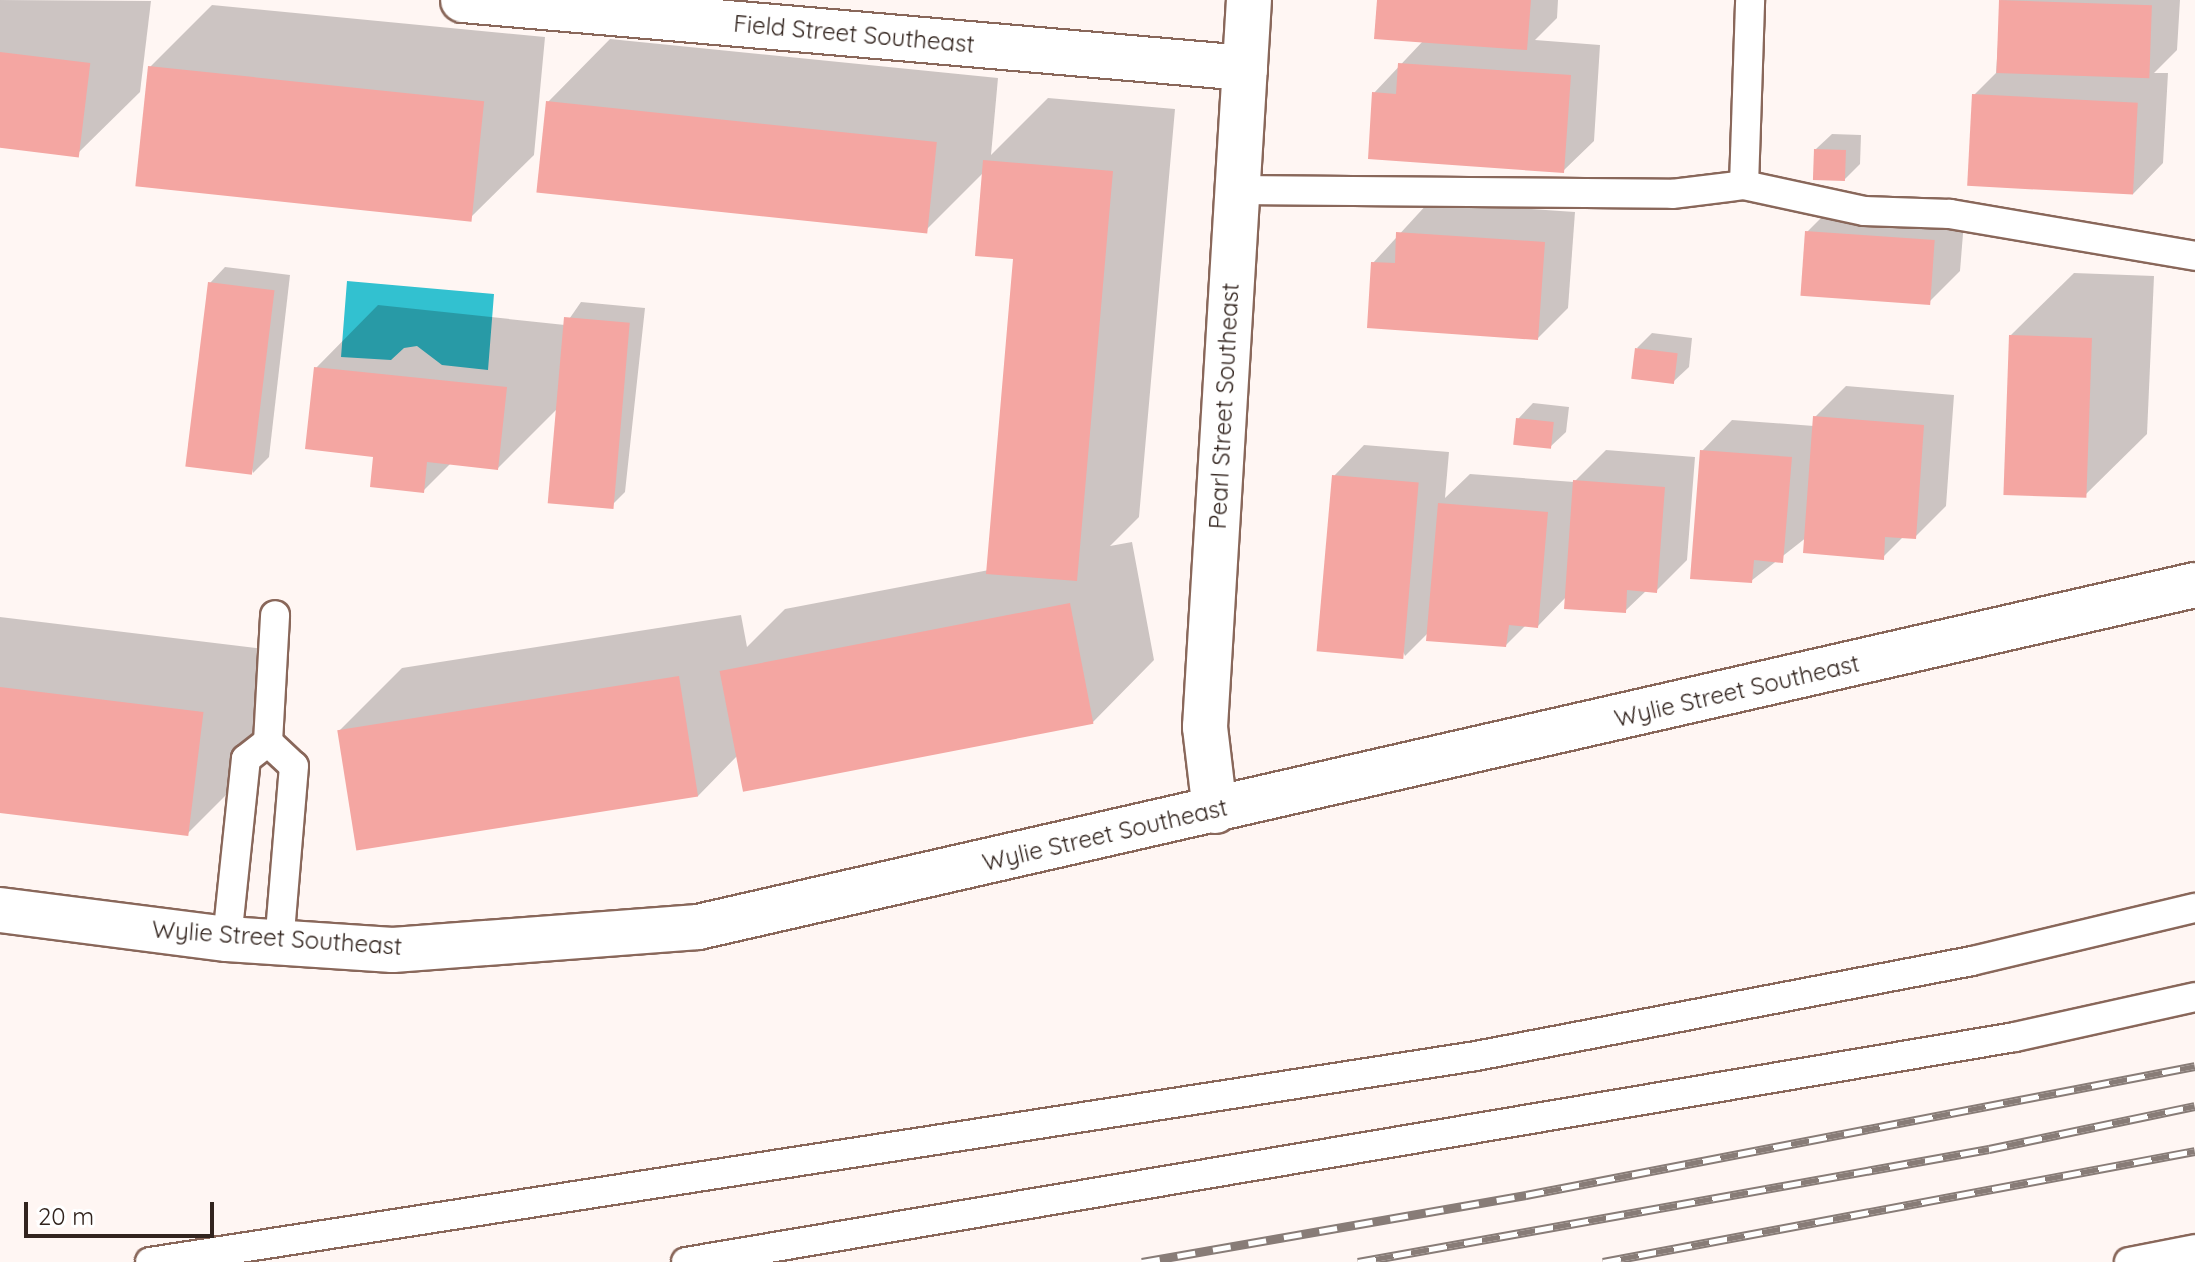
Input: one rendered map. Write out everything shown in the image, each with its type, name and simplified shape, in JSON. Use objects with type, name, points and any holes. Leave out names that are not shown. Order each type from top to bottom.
[{"type":"street","name":"Field Street Southeast","points":[[463,0],[1245,68]]},
{"type":"street","name":"Pearl Street Southeast","points":[[1215,811],[1205,727],[1249,0]]},
{"type":"street","name":"Wylie Street Southeast","points":[[0,910],[227,939],[393,950],[698,927],[2195,585]]},
{"type":"lane","points":[[1744,185],[1750,0]]},
{"type":"lane","points":[[1237,190],[1672,194],[1744,185],[1864,211],[1950,214],[2195,256]]},
{"type":"lane","points":[[227,939],[246,759],[268,742],[275,615]]},
{"type":"lane","points":[[268,742],[294,766],[279,943]]},
{"type":"lane","points":[[150,1262],[1476,1056],[1972,961],[2195,908]]},
{"type":"lane","points":[[686,1262],[2015,1037],[2195,997]]},
{"type":"lane","points":[[2129,1262],[2195,1249]]},
{"type":"water","points":[[347,281],[494,294],[488,370],[442,365],[417,346],[404,348],[391,360],[341,357]]},
{"type":"building","points":[[1377,0],[1531,0],[1527,50],[1374,39]]},
{"type":"building","points":[[1999,0],[2152,5],[2149,78],[1996,73]]},
{"type":"building","points":[[0,52],[90,63],[79,157],[0,148]]},
{"type":"building","points":[[1398,63],[1571,75],[1564,173],[1368,159],[1372,92],[1396,94]]},
{"type":"building","points":[[148,66],[484,101],[472,222],[135,186]]},
{"type":"building","points":[[1972,94],[2138,103],[2133,195],[1967,186]]},
{"type":"building","points":[[546,101],[937,142],[927,234],[536,192]]},
{"type":"building","points":[[1814,149],[1846,150],[1845,181],[1813,180]]},
{"type":"building","points":[[983,160],[1113,171],[1077,581],[986,574],[1013,259],[975,256]]},
{"type":"building","points":[[1805,231],[1935,240],[1930,305],[1800,296]]},
{"type":"building","points":[[1396,232],[1545,242],[1538,340],[1367,328],[1371,262],[1395,263]]},
{"type":"building","points":[[208,282],[275,290],[252,475],[185,467]]},
{"type":"building","points":[[564,317],[630,323],[613,509],[548,503]]},
{"type":"building","points":[[2009,335],[2092,338],[2086,498],[2003,495]]},
{"type":"building","points":[[1635,348],[1678,353],[1674,384],[1631,379]]},
{"type":"building","points":[[314,367],[507,387],[498,470],[427,462],[424,493],[370,487],[373,457],[305,449]]},
{"type":"building","points":[[1813,416],[1924,425],[1916,539],[1885,537],[1884,560],[1803,553]]},
{"type":"building","points":[[1516,418],[1554,422],[1551,449],[1513,445]]},
{"type":"building","points":[[1700,450],[1792,457],[1783,563],[1754,560],[1752,583],[1690,579]]},
{"type":"building","points":[[1332,475],[1419,483],[1403,659],[1317,651]]},
{"type":"building","points":[[1573,480],[1665,487],[1657,593],[1627,590],[1626,613],[1564,609]]},
{"type":"building","points":[[1438,503],[1548,512],[1538,628],[1509,625],[1506,647],[1426,641]]},
{"type":"building","points":[[1070,603],[1093,724],[743,792],[720,671]]},
{"type":"building","points":[[679,676],[698,796],[356,851],[337,730]]},
{"type":"building","points":[[0,687],[203,712],[188,836],[0,813]]},
{"type":"railway","points":[[1142,1262],[1526,1195],[2195,1066]]},
{"type":"railway","points":[[1358,1262],[1989,1149],[2195,1106]]},
{"type":"railway","points":[[1603,1262],[2195,1151]]}]
